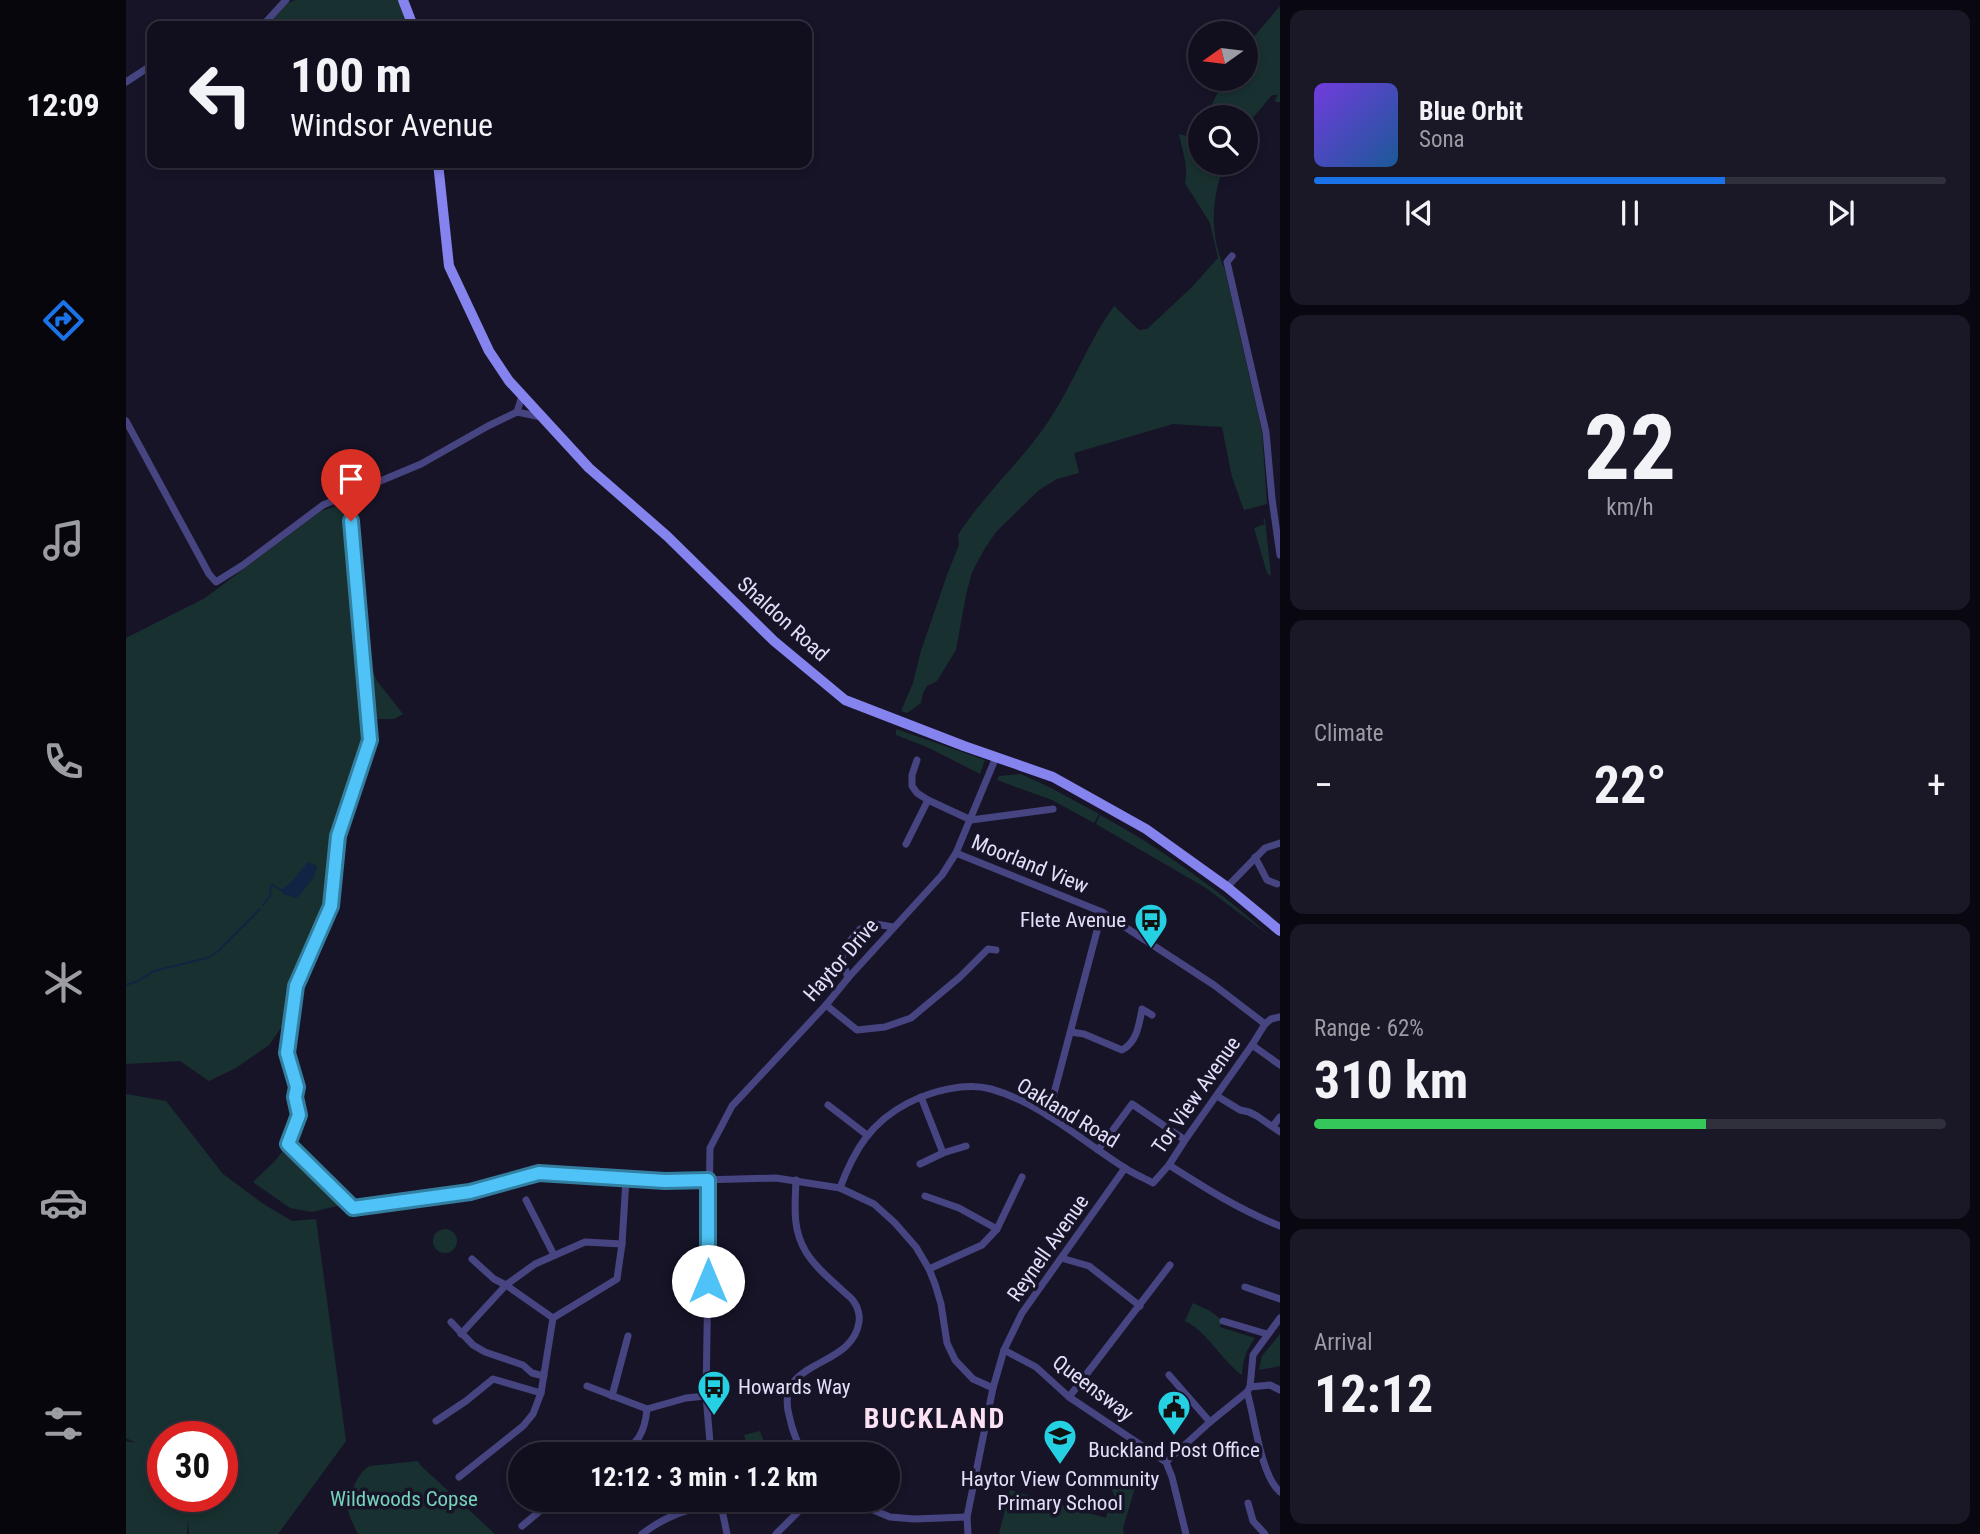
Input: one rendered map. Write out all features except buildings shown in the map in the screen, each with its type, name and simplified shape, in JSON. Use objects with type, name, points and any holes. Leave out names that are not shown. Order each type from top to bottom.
[{"type":"street","points":[[267,21],[286,0]]},
{"type":"street","points":[[403,0],[411,21]]},
{"type":"street","points":[[126,82],[147,68]]},
{"type":"street","name":"Shaldon Road","points":[[439,168],[449,266],[489,351],[509,381],[589,468],[667,536],[774,641],[845,700],[1053,777],[1146,829],[1227,887],[1280,931]]},
{"type":"street","points":[[1232,256],[1227,262],[1266,432],[1276,497],[1280,555]]},
{"type":"street","points":[[517,412],[522,397]]},
{"type":"street","points":[[126,421],[209,574],[216,582],[323,505],[421,464],[517,412],[541,417]]},
{"type":"street","points":[[349,495],[370,740],[338,836],[331,906],[296,986],[287,1053],[297,1087],[295,1097],[299,1115],[288,1144],[353,1208],[470,1192],[539,1173],[665,1181],[776,1178],[841,1188],[874,1205],[895,1223],[916,1247],[929,1269],[941,1304],[947,1343],[955,1360],[973,1379],[993,1388]]},
{"type":"street","name":"Haytor Drive","points":[[710,1442],[706,1396],[710,1148],[732,1106],[826,1006],[893,927],[942,875],[956,853],[996,757]]},
{"type":"street","points":[[917,760],[912,786],[917,793],[971,820],[1053,808]]},
{"type":"street","points":[[906,844],[928,800]]},
{"type":"street","points":[[1227,887],[1265,848],[1280,843]]},
{"type":"street","name":"Moorland View","points":[[956,853],[1102,912],[1214,985],[1265,1024]]},
{"type":"street","points":[[1255,857],[1267,880],[1277,884]]},
{"type":"street","points":[[1048,1116],[1102,912]]},
{"type":"street","points":[[848,978],[842,958],[845,947],[860,929],[876,924],[893,927]]},
{"type":"street","points":[[826,1006],[857,1030],[885,1027],[911,1018],[960,977],[988,949],[996,950]]},
{"type":"street","points":[[1071,1032],[1084,1034],[1122,1050],[1137,1032],[1142,1009],[1152,1015]]},
{"type":"street","points":[[1265,1024],[1280,1017]]},
{"type":"street","name":"Tor View Avenue","points":[[1153,1183],[1169,1165],[1265,1024]]},
{"type":"street","points":[[1252,1045],[1280,1065]]},
{"type":"street","name":"Oakland Road","points":[[841,1188],[851,1160],[867,1135],[882,1120],[921,1097],[947,1088],[989,1089],[1016,1099],[1048,1116],[1125,1168],[1153,1183]]},
{"type":"street","points":[[1217,1096],[1277,1129],[1280,1117]]},
{"type":"street","points":[[921,1097],[943,1153]]},
{"type":"street","points":[[1098,1150],[1132,1104],[1185,1140]]},
{"type":"street","points":[[828,1105],[867,1135]]},
{"type":"street","points":[[920,1164],[966,1146]]},
{"type":"street","points":[[1169,1165],[1224,1200],[1280,1226]]},
{"type":"street","name":"Reynell Avenue","points":[[968,1534],[967,1517],[993,1388],[1004,1350],[1022,1313],[1125,1168]]},
{"type":"street","points":[[929,1269],[982,1245],[996,1229],[1022,1177]]},
{"type":"street","points":[[459,1477],[523,1426],[533,1414],[541,1393],[553,1318],[617,1279],[626,1179]]},
{"type":"street","points":[[796,1180],[794,1220],[805,1251],[856,1303],[860,1318],[857,1333],[846,1348],[792,1381],[788,1390],[787,1407],[797,1442]]},
{"type":"street","points":[[925,1196],[959,1208],[996,1229]]},
{"type":"street","points":[[526,1200],[554,1255]]},
{"type":"street","points":[[461,1335],[506,1285],[535,1264],[585,1242],[622,1244]]},
{"type":"street","points":[[1061,1258],[1089,1266],[1140,1306]]},
{"type":"street","points":[[472,1259],[494,1279],[553,1318]]},
{"type":"street","points":[[1069,1397],[1170,1265]]},
{"type":"street","points":[[1245,1287],[1280,1299]]},
{"type":"street","points":[[1280,1318],[1253,1355],[1248,1389],[1267,1471],[1275,1488],[1280,1492]]},
{"type":"street","points":[[1223,1321],[1267,1334]]},
{"type":"street","points":[[451,1322],[461,1335],[485,1352],[523,1365],[532,1373],[544,1376]]},
{"type":"street","points":[[612,1396],[628,1336]]},
{"type":"street","name":"Queensway","points":[[1004,1350],[1036,1367],[1069,1397],[1166,1462]]},
{"type":"street","points":[[1169,1375],[1210,1422]]},
{"type":"street","points":[[436,1420],[493,1379],[541,1393]]},
{"type":"street","points":[[1186,1534],[1175,1486],[1166,1462],[1248,1389],[1270,1385],[1280,1390]]},
{"type":"street","points":[[587,1386],[647,1409],[686,1398],[706,1396]]},
{"type":"street","points":[[636,1442],[646,1423],[647,1409]]},
{"type":"street","points":[[1248,1503],[1254,1521],[1265,1534]]},
{"type":"street","points":[[522,1526],[539,1512]]},
{"type":"street","points":[[642,1534],[678,1512]]},
{"type":"street","points":[[722,1512],[727,1534]]},
{"type":"street","points":[[776,1534],[798,1512]]},
{"type":"street","points":[[878,1512],[890,1517],[914,1519],[967,1517]]},
{"type":"green space","points":[[295,0],[399,0],[408,21],[268,21]]},
{"type":"green space","points":[[1280,6],[1280,102],[1275,100],[1278,95],[1272,95],[1258,112],[1258,105],[1212,105],[1218,91],[1258,91],[1258,32]]},
{"type":"green space","points":[[1179,134],[1188,136],[1188,175],[1220,175],[1215,203],[1214,230],[1262,432],[1267,504],[1244,510],[1232,477],[1222,427],[1173,424],[1074,453],[1079,473],[1057,479],[1039,490],[996,532],[985,548],[972,572],[956,650],[937,681],[927,686],[921,703],[907,713],[901,711],[959,545],[958,535],[1048,422],[1114,306],[1139,330],[1147,329],[1191,288],[1218,258],[1210,223],[1185,183],[1186,165]]},
{"type":"green space","points":[[343,504],[365,739],[334,829],[326,905],[291,982],[286,1021],[269,1045],[236,1068],[209,1081],[180,1061],[126,1064],[126,638],[205,598],[321,511]]},
{"type":"green space","points":[[1265,519],[1271,576],[1267,573],[1254,528],[1265,524]]},
{"type":"green space","points":[[371,667],[377,681],[403,714],[394,719],[376,719]]},
{"type":"green space","points":[[896,729],[985,760],[980,774],[927,747],[896,735]]},
{"type":"green space","points":[[1021,774],[1099,814],[1094,823],[1052,800],[997,780],[999,776]]},
{"type":"green space","points":[[1100,815],[1189,871],[1270,936],[1206,888],[1096,824]]},
{"type":"green space","points":[[126,1094],[166,1101],[223,1174],[262,1203],[292,1221],[316,1219],[346,1441],[278,1534],[189,1534],[188,1520],[187,1534],[126,1534],[126,1441],[136,1443],[126,1438]]},
{"type":"green space","points":[[288,1144],[345,1204],[312,1212],[290,1208],[253,1182]]},
{"type":"green space","points":[[445,1229],[456,1236],[457,1241],[450,1252],[445,1253],[434,1246],[433,1241],[440,1230]]},
{"type":"green space","points":[[1193,1303],[1222,1320],[1220,1327],[1255,1338],[1246,1355],[1242,1375],[1201,1332],[1185,1321]]},
{"type":"green space","points":[[1280,1334],[1280,1366],[1259,1370],[1262,1356]]},
{"type":"green space","points":[[760,1431],[764,1442],[746,1442],[744,1435]]},
{"type":"green space","name":"Wildwoods Copse","points":[[418,1461],[495,1534],[358,1534],[349,1515],[348,1504],[361,1473],[370,1466]]},
{"type":"green space","points":[[1113,1472],[1135,1488],[1123,1528],[1124,1534],[999,1534],[1010,1490],[1106,1518],[1114,1495],[1109,1482]]},
{"type":"water","points":[[308,862],[316,865],[317,869],[312,880],[298,897],[283,894],[281,890]]},
{"type":"waterway","points":[[263,905],[270,896],[273,885],[281,890]]},
{"type":"waterway","points":[[126,985],[154,971],[207,958],[217,952],[260,909]]},
{"type":"place","name":"Flete Avenue","points":[[1151,950]]},
{"type":"place","name":"Howards Way","points":[[714,1417]]},
{"type":"place","name":"Buckland Post Office","points":[[1174,1437]]},
{"type":"place","name":"Haytor View Community Primary School","points":[[1060,1466]]},
{"type":"district","name":"BUCKLAND","points":[[935,1418]]},
{"type":"route","points":[[351,521],[370,740],[338,836],[331,906],[296,986],[287,1053],[297,1087],[295,1097],[299,1115],[288,1144],[353,1208],[470,1192],[539,1173],[665,1181],[708,1180],[708,1281]]}]
